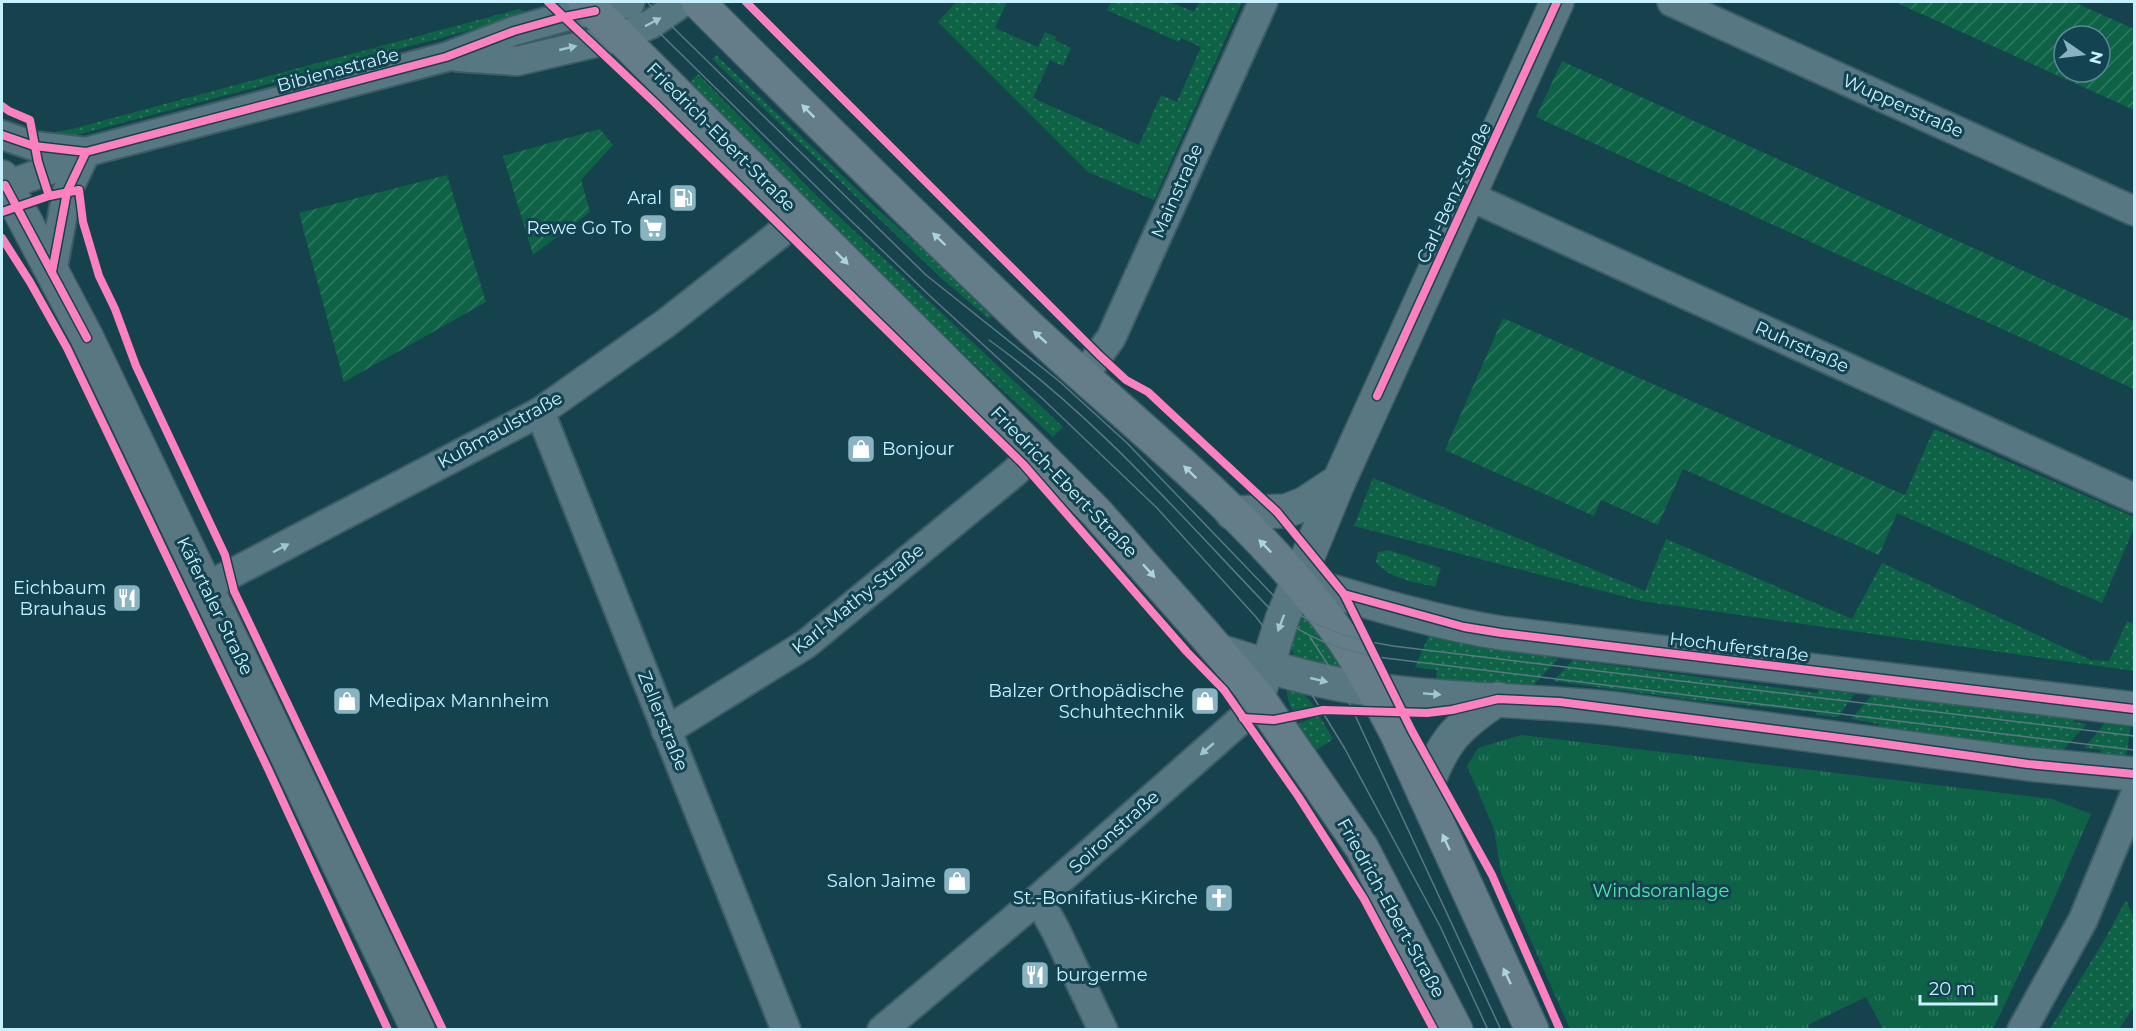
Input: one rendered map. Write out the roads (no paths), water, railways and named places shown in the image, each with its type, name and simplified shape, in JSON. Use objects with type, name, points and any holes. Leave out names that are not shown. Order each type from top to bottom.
[{"type":"main road","points":[[698,2],[1027,325],[1232,513],[1298,581],[1340,635],[1373,690],[1424,794],[1532,1029]]},
{"type":"main road","name":"Friedrich-Ebert-Straße","points":[[590,6],[1096,512],[1258,697],[1362,848],[1456,1029]]},
{"type":"street","name":"Bibienastraße","points":[[2,183],[42,174],[86,152],[446,57],[514,31],[564,17],[590,6],[631,2]]},
{"type":"street","points":[[620,37],[631,2]]},
{"type":"street","name":"Bibienastraße","points":[[446,57],[517,61],[620,37],[651,24],[683,2]]},
{"type":"street","name":"Mainstraße","points":[[1084,375],[1111,338],[1263,2]]},
{"type":"street","name":"Carl-Benz-Straße","points":[[1258,697],[1282,619],[1339,482],[1557,2]]},
{"type":"street","name":"Wupperstraße","points":[[1672,2],[2134,211]]},
{"type":"street","name":"Bibienastraße","points":[[2,135],[34,146],[86,152]]},
{"type":"street","points":[[52,272],[67,192],[86,152]]},
{"type":"street","name":"Käfertaler Straße","points":[[2,183],[218,581],[418,1029]]},
{"type":"street","name":"Ruhrstraße","points":[[1469,196],[2134,498]]},
{"type":"street","name":"Kußmaulstraße","points":[[218,581],[540,412],[666,323],[801,217]]},
{"type":"street","name":"Zellerstraße","points":[[540,412],[786,1029]]},
{"type":"street","name":"Karl-Mathy-Straße","points":[[666,731],[806,644],[1014,472],[1036,451]]},
{"type":"street","points":[[1232,513],[1286,511],[1304,504],[1339,482]]},
{"type":"street","name":"Hochuferstraße","points":[[1298,581],[1404,612],[1464,627],[1501,633],[2134,709]]},
{"type":"street","points":[[1219,651],[1266,666],[1341,685],[1373,690],[1560,702],[2028,764],[2134,774]]},
{"type":"street","name":"Soironstraße","points":[[882,1029],[1038,899],[1243,718],[1258,697]]},
{"type":"street","points":[[1424,794],[1432,770],[1445,745],[1470,717],[1498,699]]},
{"type":"street","points":[[2022,1029],[2083,920],[2134,797]]},
{"type":"street","points":[[1038,899],[1103,1029]]},
{"type":"tram line","points":[[628,2],[844,214],[1157,508],[1256,617],[1300,675],[1345,749],[1440,926],[1488,1030]]},
{"type":"tram line","points":[[647,2],[926,275],[1059,381],[1127,443],[1272,594],[1299,615],[1314,623],[1344,635],[1393,646],[2134,736]]},
{"type":"tram line","points":[[989,340],[1065,401],[1101,434],[1272,611],[1298,629],[1339,648],[1385,658],[2134,750]]},
{"type":"tram line","points":[[1310,637],[1341,685],[1501,1030]]},
{"type":"place","name":"Aral","points":[[683,198]]},
{"type":"place","name":"Rewe Go To","points":[[653,228]]},
{"type":"place","name":"Bonjour","points":[[861,449]]},
{"type":"place","name":"Eichbaum Brauhaus","points":[[127,598]]},
{"type":"place","name":"Medipax Mannheim","points":[[347,701]]},
{"type":"place","name":"Balzer Orthopädische Schuhtechnik","points":[[1205,701]]},
{"type":"place","name":"Salon Jaime","points":[[957,881]]},
{"type":"place","name":"St.-Bonifatius-Kirche","points":[[1219,898]]},
{"type":"place","name":"burgerme","points":[[1035,975]]},
{"type":"park label","name":"Windsoranlage","points":[[1661,891]]}]
